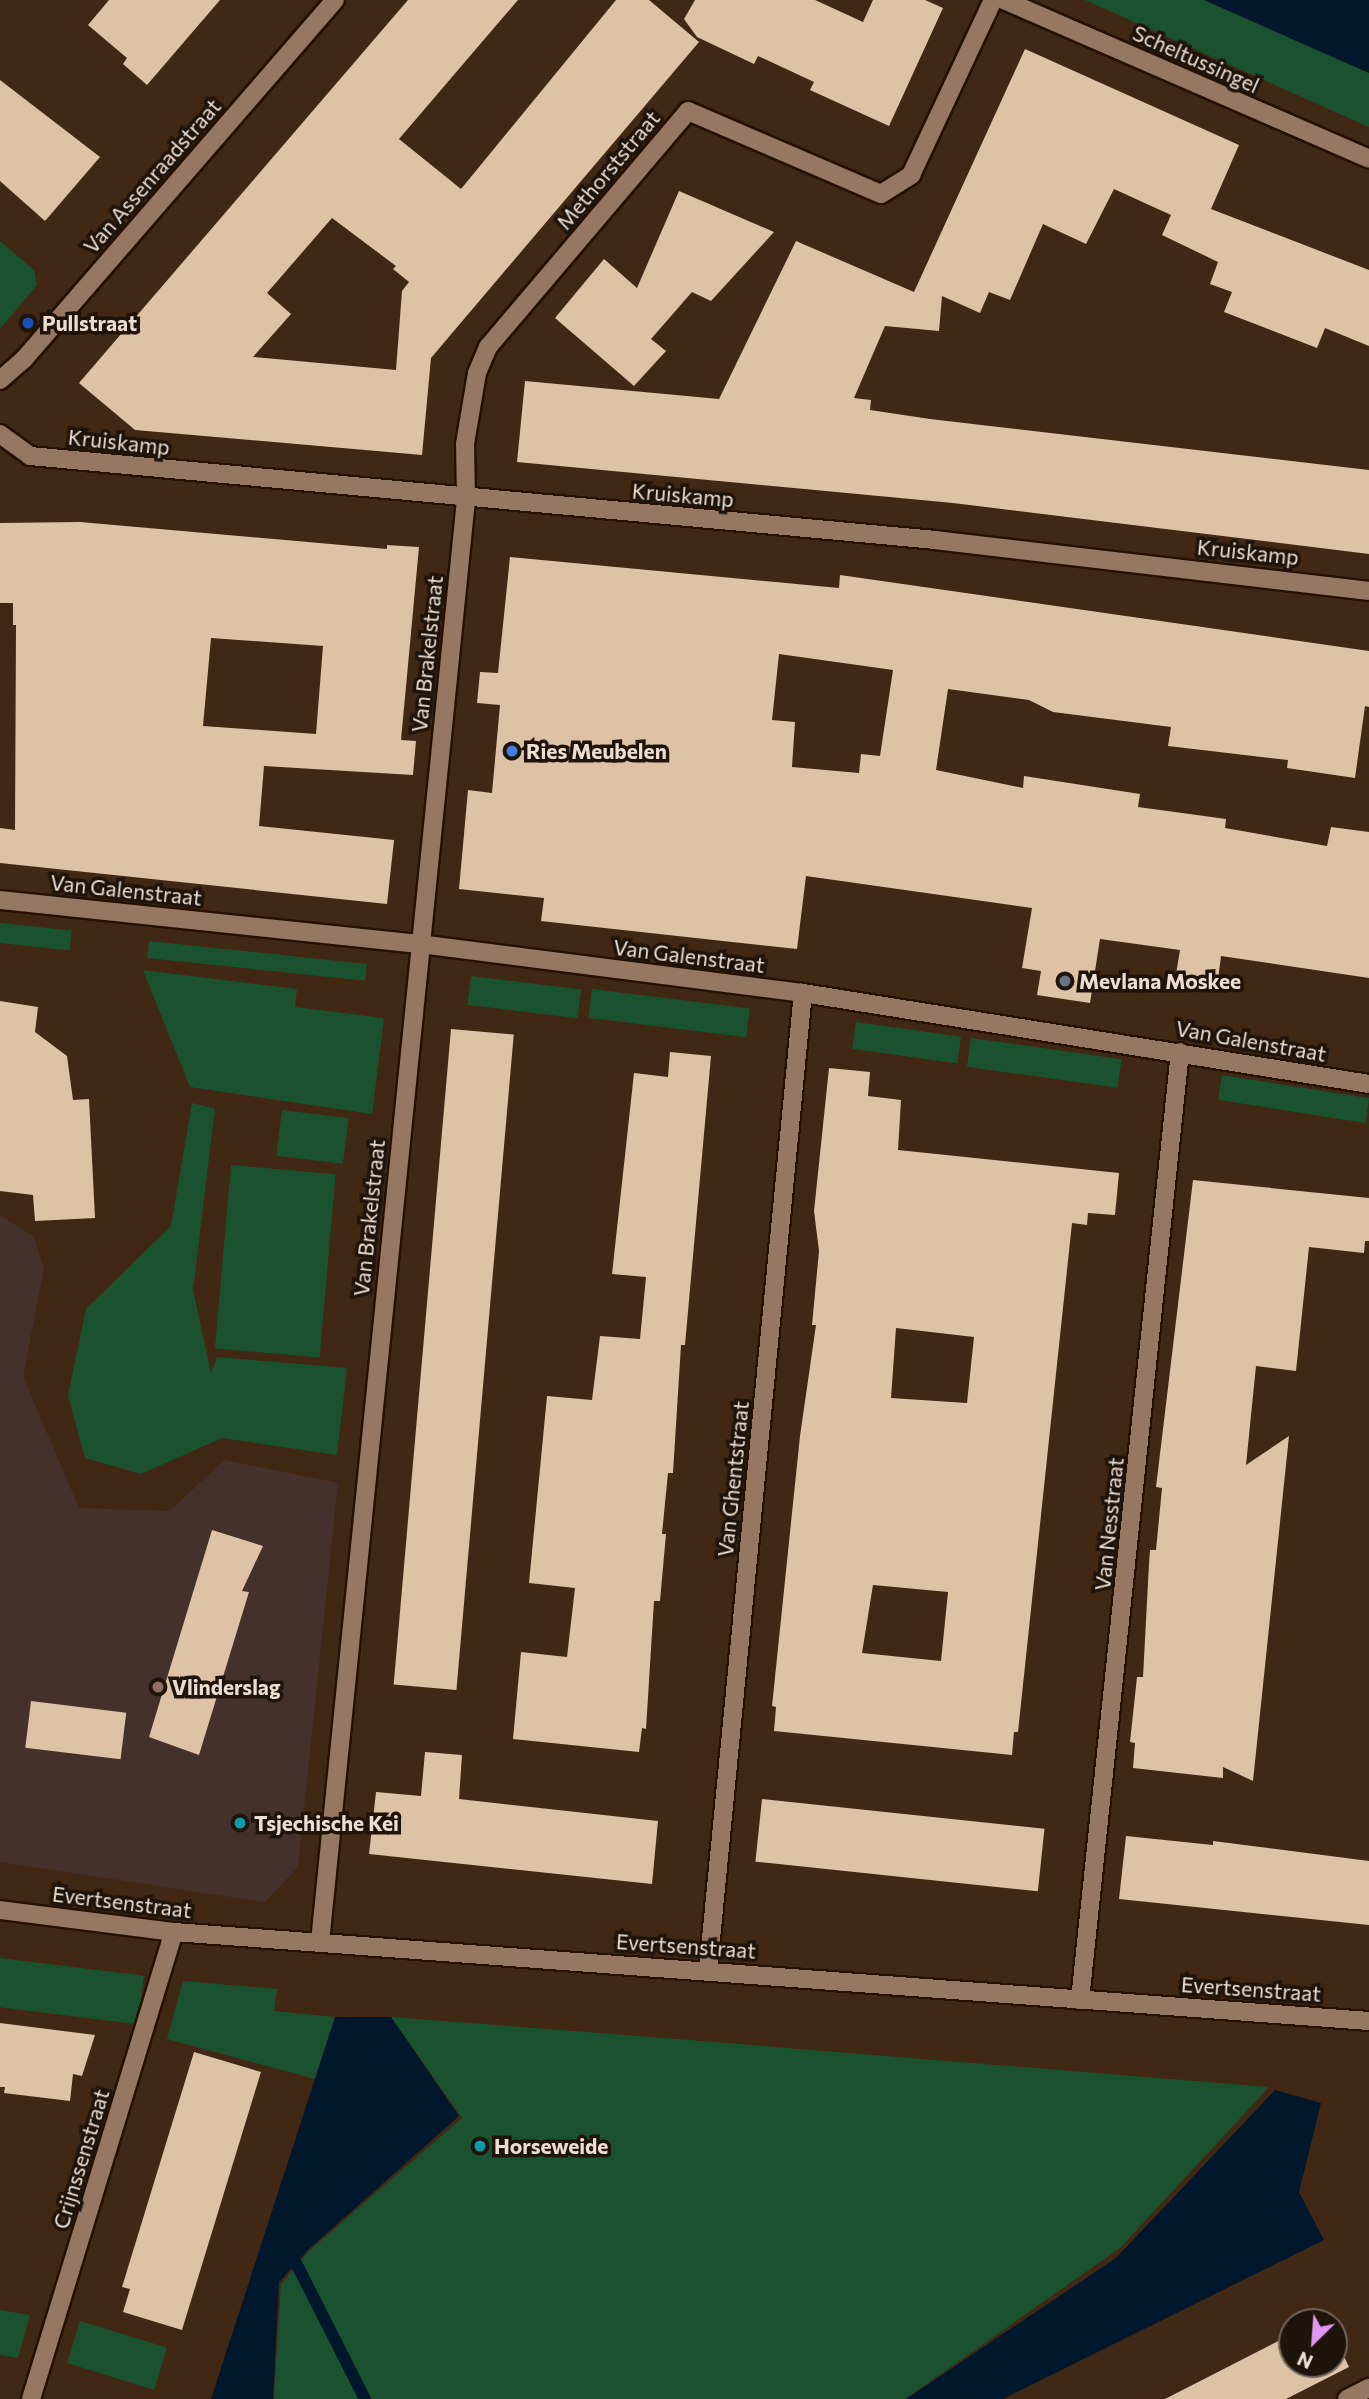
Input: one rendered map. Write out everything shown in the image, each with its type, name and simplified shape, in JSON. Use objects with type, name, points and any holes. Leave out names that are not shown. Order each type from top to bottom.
[{"type":"street","name":"Van Assenraadstraat","points":[[0,380],[23,359],[335,0]]},
{"type":"street","name":"Methorststraat","points":[[466,499],[465,444],[477,373],[488,347],[688,111],[881,194],[911,175],[993,0]]},
{"type":"street","name":"Scheltussingel","points":[[1004,0],[1369,159]]},
{"type":"street","name":"Kruiskamp","points":[[0,434],[30,456],[466,499],[935,540],[1369,592]]},
{"type":"street","name":"Van Brakelstraat","points":[[320,1942],[466,499]]},
{"type":"street","name":"Van Galenstraat","points":[[0,900],[420,944],[803,993],[1369,1084]]},
{"type":"street","name":"Van Ghentstraat","points":[[708,1970],[803,993]]},
{"type":"street","name":"Van Nesstraat","points":[[1080,2000],[1180,1052]]},
{"type":"street","name":"Evertsenstraat","points":[[0,1910],[174,1932],[1369,2021]]},
{"type":"street","name":"Crijnssenstraat","points":[[31,2399],[174,1932]]},
{"type":"street","points":[[1348,2399],[1369,2388]]},
{"type":"shaded area","name":"Vlinderslag","points":[[0,1215],[34,1237],[44,1268],[23,1377],[79,1508],[170,1511],[224,1460],[338,1483],[298,1867],[265,1902],[0,1862]]},
{"type":"green space","points":[[1085,0],[1204,0],[1369,73],[1369,127]]},
{"type":"green space","points":[[0,241],[34,270],[37,285],[0,329]]},
{"type":"green space","points":[[0,923],[72,931],[70,950],[0,943]]},
{"type":"green space","points":[[149,941],[367,964],[365,981],[147,958]]},
{"type":"green space","points":[[143,970],[297,989],[295,1007],[384,1018],[372,1114],[190,1087]]},
{"type":"green space","points":[[471,976],[581,990],[578,1018],[467,1005]]},
{"type":"green space","points":[[592,989],[750,1008],[746,1037],[588,1018]]},
{"type":"green space","points":[[856,1022],[961,1037],[957,1063],[852,1049]]},
{"type":"green space","points":[[971,1038],[1122,1059],[1117,1088],[967,1067]]},
{"type":"green space","points":[[1222,1075],[1369,1098],[1365,1123],[1218,1100]]},
{"type":"green space","points":[[192,1103],[215,1109],[193,1290],[211,1373],[217,1357],[347,1368],[337,1455],[222,1438],[141,1474],[85,1458],[68,1395],[86,1309],[171,1226]]},
{"type":"green space","points":[[282,1110],[349,1118],[343,1164],[276,1156]]},
{"type":"green space","points":[[231,1165],[336,1174],[320,1357],[215,1348]]},
{"type":"green space","points":[[0,1958],[144,1976],[138,2024],[0,2007]]},
{"type":"green space","points":[[183,1981],[277,1989],[274,2011],[335,2017],[315,2079],[167,2039]]},
{"type":"green space","points":[[391,2017],[1269,2087],[1120,2248],[905,2399],[274,2399],[281,2284],[309,2251],[462,2118]]},
{"type":"green space","points":[[0,2310],[30,2315],[18,2358],[0,2355]]},
{"type":"green space","points":[[80,2321],[167,2348],[154,2390],[67,2363]]},
{"type":"water","points":[[1204,0],[1369,0],[1369,73]]},
{"type":"water","points":[[335,2017],[391,2017],[459,2116],[309,2249],[279,2282],[273,2399],[211,2399]]},
{"type":"water","points":[[1275,2090],[1321,2103],[1299,2192],[1324,2240],[1003,2399],[906,2399],[1116,2258]]},
{"type":"building","points":[[109,0],[220,0],[147,85],[123,64],[127,58],[88,25]]},
{"type":"building","points":[[408,0],[518,0],[399,139],[461,189],[616,0],[649,0],[699,42],[431,358],[422,455],[135,430],[79,383]],"holes":[[[332,218],[396,266],[393,269],[409,282],[402,291],[396,370],[253,357],[291,314],[267,293]]]},
{"type":"building","points":[[695,0],[815,0],[863,22],[873,0],[925,0],[943,8],[889,126],[810,90],[814,82],[758,56],[754,64],[697,37],[684,19]]},
{"type":"building","points":[[1025,49],[1239,145],[1211,209],[1369,270],[1369,346],[1325,328],[1317,348],[1224,312],[1232,292],[1210,284],[1218,262],[1162,235],[1171,215],[1114,189],[1086,244],[1043,224],[1010,300],[989,292],[980,313],[942,296],[939,331],[885,326],[854,398],[871,400],[870,410],[930,419],[1369,470],[1369,554],[953,503],[517,462],[525,381],[719,399],[796,241],[914,292]]},
{"type":"building","points":[[0,80],[100,157],[45,221],[0,181]]},
{"type":"building","points":[[679,191],[774,232],[711,301],[692,292],[651,339],[666,351],[634,386],[555,318],[604,259],[637,288]]},
{"type":"building","points":[[80,522],[387,549],[387,545],[419,547],[401,740],[416,741],[413,775],[264,766],[259,826],[394,840],[387,904],[0,863],[0,828],[15,830],[16,625],[13,625],[13,603],[0,603],[0,523]],"holes":[[[211,638],[323,646],[316,734],[203,726]]]},
{"type":"building","points":[[510,557],[839,588],[840,575],[1369,651],[1369,707],[1365,706],[1355,778],[1287,768],[1288,760],[1168,746],[1171,727],[1053,712],[1029,700],[948,689],[936,770],[1023,788],[1024,776],[1140,794],[1138,807],[1226,819],[1225,828],[1327,846],[1331,827],[1369,832],[1369,978],[1221,956],[1218,980],[1176,974],[1180,950],[1100,939],[1090,1003],[1037,995],[1041,971],[1022,968],[1032,908],[806,876],[797,949],[541,921],[544,898],[459,889],[468,790],[492,793],[500,705],[477,703],[480,672],[498,673]],"holes":[[[779,654],[893,670],[880,756],[861,754],[859,773],[792,767],[795,722],[772,720]]]},
{"type":"building","points":[[0,1001],[38,1007],[35,1032],[67,1056],[73,1100],[89,1099],[95,1218],[35,1221],[33,1195],[0,1191]]},
{"type":"building","points":[[451,1029],[514,1034],[456,1690],[394,1684]]},
{"type":"building","points":[[670,1052],[711,1056],[685,1345],[681,1345],[673,1473],[668,1473],[662,1534],[666,1534],[660,1601],[654,1601],[646,1729],[642,1728],[639,1752],[513,1739],[521,1652],[567,1657],[575,1588],[529,1583],[547,1396],[592,1400],[600,1336],[640,1339],[646,1277],[612,1274],[634,1073],[668,1077]]},
{"type":"building","points":[[829,1068],[870,1072],[868,1096],[901,1100],[898,1150],[1119,1173],[1115,1215],[1088,1213],[1087,1225],[1072,1223],[1018,1732],[1014,1732],[1012,1755],[774,1731],[776,1707],[772,1706],[800,1436],[816,1325],[812,1325],[819,1251],[814,1211]],"holes":[[[896,1328],[974,1337],[967,1403],[891,1398]],[[873,1585],[948,1592],[941,1661],[862,1653]]]},
{"type":"building","points":[[1193,1180],[1369,1198],[1369,1241],[1365,1241],[1364,1253],[1309,1247],[1296,1371],[1256,1366],[1246,1465],[1289,1436],[1253,1781],[1223,1767],[1223,1778],[1133,1768],[1135,1743],[1130,1742],[1137,1677],[1143,1677],[1150,1550],[1156,1550],[1162,1488],[1156,1487]]},
{"type":"building","points":[[212,1530],[263,1546],[242,1591],[249,1592],[199,1755],[149,1737]]},
{"type":"building","points":[[31,1701],[126,1713],[121,1759],[25,1748]]},
{"type":"building","points":[[425,1752],[462,1755],[459,1799],[658,1821],[652,1884],[369,1854],[376,1792],[421,1796]]},
{"type":"building","points":[[762,1799],[1044,1829],[1038,1891],[755,1862]]},
{"type":"building","points":[[1126,1836],[1213,1845],[1213,1841],[1369,1861],[1369,1925],[1119,1899]]},
{"type":"building","points":[[0,2023],[95,2035],[82,2076],[73,2074],[70,2101],[4,2093],[5,2087],[0,2087]]},
{"type":"building","points":[[194,2052],[261,2072],[182,2330],[123,2312],[130,2289],[122,2287]]},
{"type":"building","points":[[1278,2341],[1278,2378],[1327,2378],[1286,2399],[1165,2399]]},
{"type":"waterway","points":[[296,2263],[365,2399]]},
{"type":"place","name":"Pullstraat","points":[[28,323]]},
{"type":"place","name":"Ries Meubelen","points":[[512,751]]},
{"type":"place","name":"Mevlana Moskee","points":[[1065,981]]},
{"type":"place","name":"Vlinderslag","points":[[158,1687]]},
{"type":"place","name":"Tsjechische Kei","points":[[240,1823]]},
{"type":"place","name":"Horseweide","points":[[480,2146]]}]
